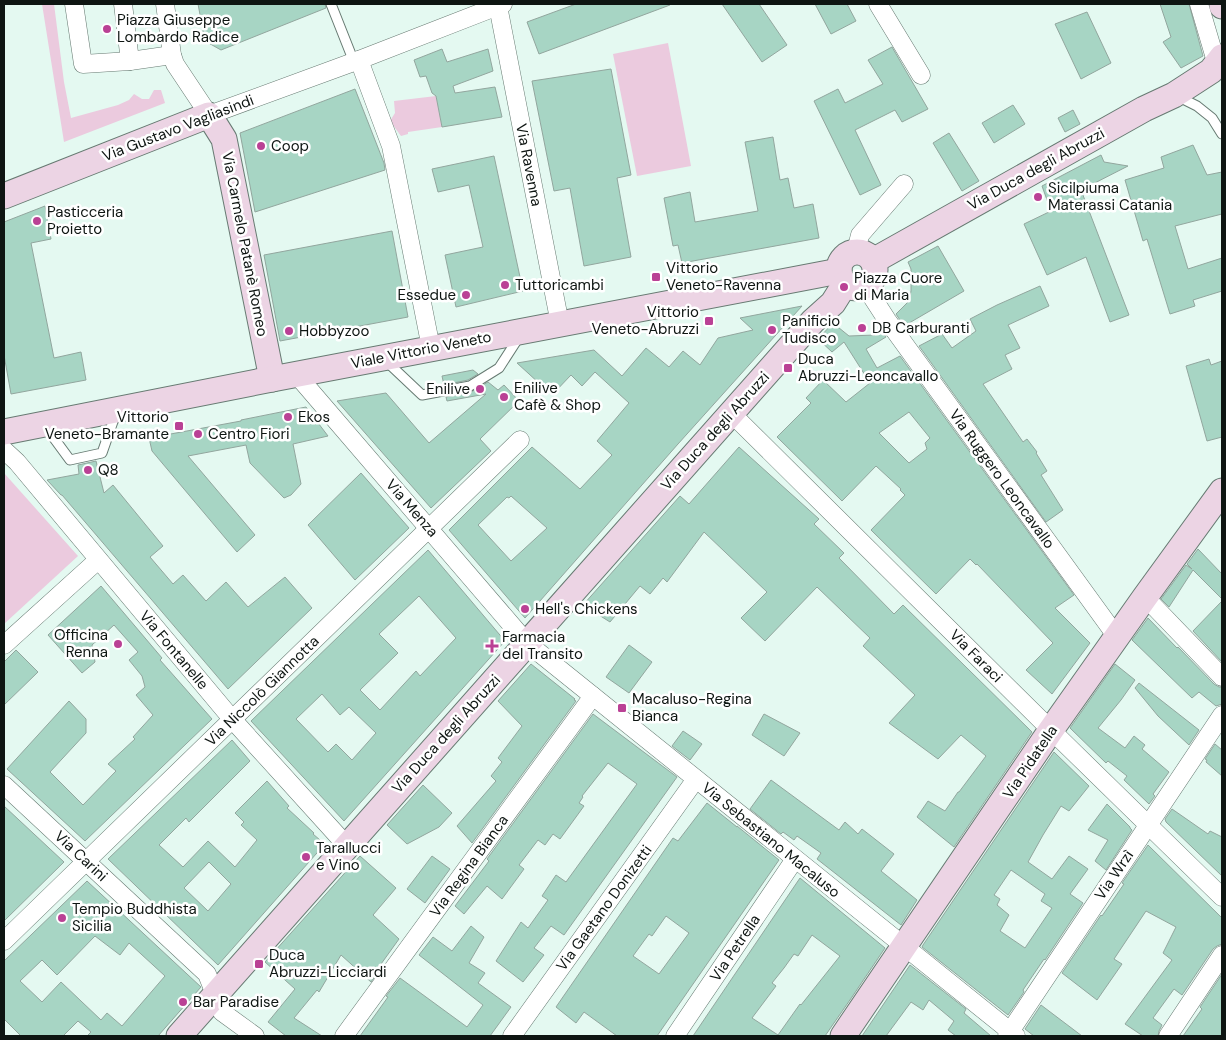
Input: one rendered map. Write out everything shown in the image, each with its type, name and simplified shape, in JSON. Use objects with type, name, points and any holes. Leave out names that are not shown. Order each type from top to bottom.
[{"type":"main road","name":"Via Duca degli Abruzzi","points":[[179,1036],[813,320],[833,303],[850,280],[872,280],[874,265],[864,256],[1144,109],[1174,95],[1216,86],[1220,70]]},
{"type":"main road","name":"Via Gustavo Vagliasindi","points":[[4,196],[209,115]]},
{"type":"main road","name":"Via Carmelo Patanè Romeo","points":[[209,115],[224,139],[272,378]]},
{"type":"main road","name":"Viale Vittorio Veneto","points":[[4,432],[272,378],[560,324],[850,280]]},
{"type":"main road","name":"Via Pidatella","points":[[843,1036],[1051,730],[1222,491]]},
{"type":"street","points":[[74,4],[83,64],[130,61],[172,55]]},
{"type":"street","points":[[123,4],[130,61]]},
{"type":"street","name":"Via Carmelo Patanè Romeo","points":[[165,4],[174,64],[209,115]]},
{"type":"street","points":[[878,4],[921,75]]},
{"type":"street","points":[[1199,4],[1220,70]]},
{"type":"street","name":"Via Gustavo Vagliasindi","points":[[209,115],[357,61],[500,5]]},
{"type":"street","name":"Via Ravenna","points":[[500,5],[560,324]]},
{"type":"street","points":[[357,61],[391,146],[431,348]]},
{"type":"street","points":[[864,256],[860,235],[904,184]]},
{"type":"street","name":"Via Ruggero Leoncavallo","points":[[850,280],[887,320],[1117,637]]},
{"type":"street","name":"Via Menza","points":[[296,374],[527,643]]},
{"type":"street","name":"Via Faraci","points":[[731,413],[1222,897]]},
{"type":"street","name":"Via Niccolò Giannotta","points":[[4,941],[520,440]]},
{"type":"street","name":"Via Fontanelle","points":[[4,450],[17,462],[232,719],[347,846]]},
{"type":"street","points":[[4,645],[98,560]]},
{"type":"street","points":[[1145,597],[1222,677]]},
{"type":"street","name":"Via Sebastiano Macaluso","points":[[527,643],[904,946],[1011,1035]]},
{"type":"street","name":"Via Regina Bianca","points":[[344,1036],[593,696]]},
{"type":"street","name":"Via Wrzì","points":[[1011,1035],[1148,824],[1222,715]]},
{"type":"street","name":"Via Gaetano Donizetti","points":[[512,1036],[696,779]]},
{"type":"street","name":"Via Carini","points":[[4,785],[207,974],[222,1012],[255,1036]]},
{"type":"street","name":"Via Petrella","points":[[675,1036],[795,859]]},
{"type":"street","points":[[1168,1036],[1222,955]]},
{"type":"lane","points":[[331,4],[357,61]]},
{"type":"lane","points":[[1174,95],[1197,106],[1212,118],[1222,134]]},
{"type":"lane","points":[[382,358],[422,395],[451,390],[470,386],[499,368],[523,331]]},
{"type":"lane","points":[[43,424],[70,460],[102,453],[117,410]]},
{"type":"shaded area","points":[[42,4],[54,4],[64,82],[71,118],[118,105],[129,100],[134,94],[142,99],[149,99],[154,90],[161,90],[165,103],[64,142]]},
{"type":"shaded area","points":[[668,43],[691,166],[637,176],[613,54]]},
{"type":"shaded area","points":[[436,96],[442,127],[408,132],[408,134],[401,136],[390,121],[395,113],[394,101]]},
{"type":"shaded area","points":[[4,473],[78,556],[4,624]]},
{"type":"building","points":[[198,4],[325,4],[326,8],[221,50],[205,41]]},
{"type":"building","points":[[576,4],[670,5],[539,54],[527,22]]},
{"type":"building","points":[[722,4],[759,4],[787,45],[762,62]]},
{"type":"building","points":[[815,4],[847,4],[856,21],[831,34]]},
{"type":"building","points":[[1160,4],[1189,4],[1203,56],[1181,68],[1163,42],[1171,37]]},
{"type":"building","points":[[1087,12],[1111,63],[1081,79],[1055,24]]},
{"type":"building","points":[[892,47],[928,109],[902,122],[895,110],[855,130],[881,185],[860,195],[814,101],[838,89],[845,103],[883,84],[868,60]]},
{"type":"building","points":[[442,49],[447,62],[488,49],[493,71],[453,86],[455,93],[495,87],[502,117],[442,127],[436,96],[432,93],[426,76],[420,77],[414,60]]},
{"type":"building","points":[[611,69],[631,175],[617,178],[631,257],[584,266],[570,188],[554,191],[532,81]]},
{"type":"building","points":[[355,89],[385,170],[255,212],[240,133]]},
{"type":"building","points":[[1013,105],[1025,124],[994,143],[982,123]]},
{"type":"building","points":[[1073,110],[1080,124],[1065,132],[1058,118]]},
{"type":"building","points":[[949,133],[979,181],[962,191],[933,143]]},
{"type":"building","points":[[773,137],[780,180],[788,178],[794,208],[813,204],[819,238],[682,263],[678,245],[673,246],[664,198],[690,192],[695,222],[758,211],[745,142]]},
{"type":"building","points":[[1193,145],[1207,175],[1222,172],[1222,214],[1175,226],[1188,269],[1222,258],[1222,291],[1193,300],[1195,306],[1170,314],[1147,239],[1143,241],[1125,180],[1164,168],[1161,157]]},
{"type":"building","points":[[1101,155],[1104,162],[1128,166],[1081,190],[1129,315],[1110,322],[1086,257],[1047,275],[1024,224],[1051,211],[1042,186]]},
{"type":"building","points":[[494,156],[523,291],[456,307],[445,255],[483,247],[469,185],[438,192],[432,169]]},
{"type":"building","points":[[45,206],[51,239],[31,243],[54,358],[81,352],[86,380],[11,394],[4,355],[4,222]]},
{"type":"building","points":[[392,231],[408,317],[280,341],[264,255]]},
{"type":"building","points":[[938,246],[964,291],[904,326],[896,314],[909,301],[911,269],[908,262]]},
{"type":"building","points":[[1040,286],[1049,306],[1008,325],[1020,348],[1005,355],[1012,369],[983,384],[1023,442],[1027,439],[1037,452],[1047,471],[1041,475],[1063,510],[1046,522],[919,346],[942,334],[952,348],[976,331],[970,319]]},
{"type":"building","points":[[802,306],[525,618],[449,530],[532,447],[580,489],[612,455],[597,441],[629,403],[595,372],[582,386],[571,375],[552,395],[517,363],[594,350],[622,376],[646,348],[669,367],[683,351],[700,365],[718,338],[753,330],[740,318]],"holes":[[[511,496],[547,528],[511,561],[478,525],[507,497]]]},
{"type":"building","points":[[833,323],[849,336],[875,335],[881,329],[886,337],[866,349],[877,368],[900,356],[1074,595],[1055,608],[1090,643],[1052,694],[1026,670],[1053,643],[977,564],[970,559],[936,594],[871,530],[905,495],[901,489],[876,466],[842,501],[777,437],[811,403],[806,398],[823,380],[846,402],[870,383],[844,342],[832,352],[818,339]],"holes":[[[909,412],[930,438],[925,443],[927,449],[909,463],[879,433]]]},
{"type":"building","points":[[1209,359],[1211,365],[1222,361],[1222,437],[1207,441],[1186,366]]},
{"type":"building","points":[[473,370],[478,374],[468,380],[444,385],[442,376]]},
{"type":"building","points":[[488,382],[498,390],[504,385],[519,401],[480,439],[491,451],[431,508],[337,401],[386,393],[429,443],[486,394],[447,401],[446,397],[471,392]]},
{"type":"building","points":[[306,407],[328,436],[293,444],[301,484],[291,495],[284,498],[250,463],[246,445],[188,456],[255,535],[237,552],[152,451],[149,438]]},
{"type":"building","points":[[739,447],[819,519],[814,524],[844,553],[839,558],[894,614],[903,605],[1032,732],[954,847],[917,817],[928,801],[945,811],[986,756],[961,735],[938,759],[889,723],[915,695],[863,646],[870,638],[817,587],[765,641],[741,618],[767,592],[704,532],[667,582],[663,578],[650,594],[640,586],[610,622],[583,605],[680,496],[689,504]]},
{"type":"building","points":[[96,461],[104,493],[113,485],[163,546],[150,557],[173,584],[183,575],[206,601],[226,582],[248,607],[285,577],[312,608],[228,689],[62,495],[47,480],[79,474],[78,465]]},
{"type":"building","points":[[361,473],[409,528],[355,580],[308,525]]},
{"type":"building","points":[[1198,549],[1222,574],[1222,599],[1193,570],[1169,607],[1161,599],[1186,565],[1192,569],[1187,564]]},
{"type":"building","points":[[428,550],[505,641],[344,821],[251,721]],"holes":[[[419,596],[456,638],[420,676],[416,671],[380,710],[360,690],[398,653],[379,634]],[[322,694],[340,715],[349,707],[376,733],[352,760],[336,744],[328,752],[296,719]]]},
{"type":"building","points":[[101,586],[162,658],[160,660],[212,719],[85,841],[7,769],[69,701],[86,719],[86,733],[50,772],[83,805],[116,771],[108,764],[135,739],[133,737],[153,715],[136,695],[145,687],[142,676],[129,660],[138,652],[114,625],[92,645],[95,662],[82,673],[48,635]]},
{"type":"building","points":[[1222,601],[1222,662],[1193,631]]},
{"type":"building","points":[[1148,618],[1214,684],[1222,687],[1222,704],[1216,706],[1199,692],[1192,698],[1132,640]]},
{"type":"building","points":[[629,645],[652,662],[629,693],[606,677]]},
{"type":"building","points":[[16,650],[38,672],[4,705],[4,662]]},
{"type":"building","points":[[531,664],[576,701],[472,843],[457,826],[496,781],[491,776],[502,762],[498,758],[522,726],[498,701]]},
{"type":"building","points":[[1115,664],[1135,680],[1098,728],[1125,748],[1134,736],[1145,745],[1142,749],[1169,772],[1153,794],[1155,796],[1149,804],[1124,780],[1127,776],[1108,761],[1106,763],[1070,728]]},
{"type":"building","points":[[1139,683],[1199,730],[1189,745],[1158,716],[1135,688]]},
{"type":"building","points":[[593,714],[677,777],[564,935],[551,926],[534,948],[544,955],[523,982],[496,961],[521,922],[528,928],[548,900],[542,896],[556,875],[566,882],[637,784],[608,763],[582,796],[579,803],[584,806],[560,839],[553,834],[545,845],[538,840],[519,865],[524,869],[502,899],[487,886],[464,914],[455,906]]},
{"type":"building","points":[[764,714],[800,733],[784,756],[752,735]]},
{"type":"building","points":[[683,731],[702,744],[690,760],[672,746]]},
{"type":"building","points":[[232,740],[250,761],[189,822],[186,818],[159,845],[183,867],[208,841],[235,867],[257,840],[241,825],[244,822],[235,813],[267,781],[289,806],[287,808],[324,845],[218,965],[108,859]],"holes":[[[209,862],[231,884],[208,911],[184,888]]]},
{"type":"building","points":[[1215,744],[1222,750],[1222,776],[1205,759]]},
{"type":"building","points":[[1054,752],[1089,786],[1069,811],[1061,806],[1028,862],[1052,879],[1069,856],[1088,869],[1070,894],[1083,903],[1008,1015],[922,947]],"holes":[[[1011,870],[1045,894],[1041,901],[1052,908],[1025,948],[1000,931],[1009,915],[997,905],[1000,899],[994,895]]]},
{"type":"building","points":[[771,780],[839,830],[845,822],[858,834],[862,829],[894,854],[881,871],[917,900],[901,925],[817,859],[821,853],[797,836],[794,840],[783,832],[781,834],[750,809]]},
{"type":"building","points":[[423,785],[452,813],[439,827],[407,844],[387,825]]},
{"type":"building","points":[[707,803],[779,860],[657,1036],[617,1036],[584,1012],[576,1023],[556,1007],[673,838],[678,841]],"holes":[[[666,916],[689,933],[659,974],[633,956],[649,934],[652,936]]]},
{"type":"building","points":[[1107,804],[1132,830],[1106,870],[1095,861],[1108,840],[1088,830]]},
{"type":"building","points":[[4,806],[64,862],[4,921]]},
{"type":"building","points":[[1172,809],[1208,834],[1210,831],[1222,837],[1222,876],[1166,822],[1165,819]]},
{"type":"building","points":[[1148,845],[1222,918],[1222,944],[1213,949],[1182,995],[1174,989],[1153,1018],[1162,1025],[1158,1036],[1143,1036],[1125,1024],[1172,960],[1163,953],[1176,927],[1146,911],[1114,959],[1122,964],[1097,1000],[1062,973],[1124,884],[1122,883]]},
{"type":"building","points":[[360,856],[396,888],[373,915],[399,939],[371,982],[341,955],[319,992],[317,990],[294,1018],[322,1036],[286,1036],[268,1022],[295,989],[265,962]]},
{"type":"building","points":[[432,856],[450,869],[425,903],[407,889]]},
{"type":"building","points":[[800,878],[885,948],[825,1036],[693,1036]],"holes":[[[812,935],[840,956],[800,1004],[778,1035],[752,1018],[776,986],[772,983],[794,954],[798,956]]]},
{"type":"building","points":[[87,881],[201,987],[158,1036],[87,1036],[91,1032],[78,1021],[63,1036],[21,1036],[4,1019],[4,961]],"holes":[[[95,936],[120,955],[129,943],[165,976],[122,1026],[107,1013],[101,1020],[61,982],[42,1002],[20,981],[42,960],[57,975]]]},
{"type":"building","points":[[471,926],[484,937],[469,963],[485,973],[478,983],[511,1007],[490,1036],[360,1036],[400,978],[467,1027],[483,1005],[419,955],[433,937],[452,951]]},
{"type":"building","points":[[910,965],[966,1009],[964,1013],[991,1036],[956,1036],[948,1030],[954,1021],[929,1000],[923,1010],[911,1002],[886,1036],[862,1036]]},
{"type":"building","points":[[1222,974],[1222,1036],[1183,1036],[1202,1009],[1200,1007]]},
{"type":"building","points":[[1041,1005],[1082,1036],[1034,1036],[1025,1029]]},
{"type":"place","name":"Piazza Giuseppe Lombardo Radice","points":[[107,29]]},
{"type":"place","name":"Coop","points":[[261,146]]},
{"type":"place","name":"Sicilpiuma Materassi Catania","points":[[1038,197]]},
{"type":"place","name":"Pasticceria Proietto","points":[[37,221]]},
{"type":"place","name":"Vittorio Veneto-Ravenna","points":[[656,277]]},
{"type":"place","name":"Tuttoricambi","points":[[505,285]]},
{"type":"place","name":"Piazza Cuore di Maria","points":[[844,287]]},
{"type":"place","name":"Essedue","points":[[466,295]]},
{"type":"place","name":"Vittorio Veneto-Abruzzi","points":[[709,321]]},
{"type":"place","name":"DB Carburanti","points":[[862,328]]},
{"type":"place","name":"Panificio Tudisco","points":[[772,330]]},
{"type":"place","name":"Hobbyzoo","points":[[289,331]]},
{"type":"place","name":"Duca Abruzzi-Leoncavallo","points":[[788,368]]},
{"type":"place","name":"Enilive","points":[[480,389]]},
{"type":"place","name":"Enilive Cafè & Shop","points":[[504,397]]},
{"type":"place","name":"Ekos","points":[[288,417]]},
{"type":"place","name":"Vittorio Veneto-Bramante","points":[[179,426]]},
{"type":"place","name":"Centro Fiori","points":[[198,434]]},
{"type":"place","name":"Q8","points":[[88,470]]},
{"type":"place","name":"Hell's Chickens","points":[[525,609]]},
{"type":"place","name":"Officina Renna","points":[[118,644]]},
{"type":"place","name":"Farmacia del Transito","points":[[492,646]]},
{"type":"place","name":"Macaluso-Regina Bianca","points":[[622,708]]},
{"type":"place","name":"Tarallucci e Vino","points":[[306,857]]},
{"type":"place","name":"Tempio Buddhista Sicilia","points":[[62,918]]},
{"type":"place","name":"Duca Abruzzi-Licciardi","points":[[259,964]]},
{"type":"place","name":"Bar Paradise","points":[[183,1002]]}]
